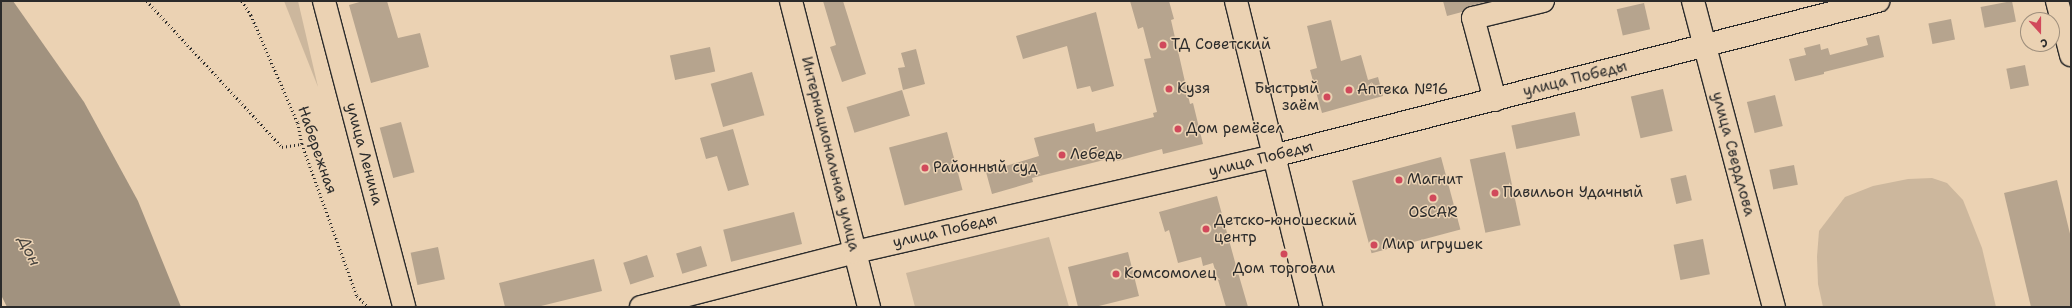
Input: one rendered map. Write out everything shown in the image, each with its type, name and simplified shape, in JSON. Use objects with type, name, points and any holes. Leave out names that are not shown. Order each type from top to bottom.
[{"type":"street","name":"улица Ленина","points":[[324,1],[404,307]]},
{"type":"street","name":"Интернациональная улица","points":[[791,1],[869,307]]},
{"type":"street","points":[[1236,1],[1311,307]]},
{"type":"street","points":[[1495,100],[1474,18],[1543,1]]},
{"type":"street","name":"улица Свердлова","points":[[1693,1],[1774,307]]},
{"type":"street","name":"улица Победы","points":[[641,307],[855,252],[1274,156],[1705,46],[1856,4],[1878,1]]},
{"type":"street","points":[[2056,1],[2071,55]]},
{"type":"path","points":[[147,1],[282,146],[302,144]]},
{"type":"path","name":"Набережная","points":[[242,1],[251,15],[298,123],[302,144],[357,296],[369,307]]},
{"type":"shaded area","points":[[284,1],[298,1],[318,87]]},
{"type":"shaded area","points":[[1932,178],[1947,183],[1963,200],[1982,248],[1996,307],[1823,307],[1818,284],[1817,257],[1819,231],[1845,197],[1873,186],[1908,179]]},
{"type":"shaded area","points":[[1049,237],[1069,307],[915,307],[906,273]]},
{"type":"water","name":"Дон","points":[[1,1],[13,1],[84,102],[138,201],[181,307],[7,307],[1,295]]},
{"type":"building","points":[[363,1],[387,1],[398,38],[420,33],[429,67],[371,83],[349,5]]},
{"type":"building","points":[[823,1],[843,1],[866,74],[842,82],[830,47],[836,45]]},
{"type":"building","points":[[1130,1],[1169,1],[1174,19],[1171,20],[1190,104],[1193,103],[1203,144],[1163,154],[1162,149],[1117,161],[1116,157],[1032,178],[1033,182],[992,194],[986,172],[1039,156],[1034,138],[1094,123],[1096,132],[1154,117],[1153,113],[1157,112],[1144,59],[1151,58],[1143,27],[1138,29]]},
{"type":"building","points":[[1443,1],[1489,1],[1470,6],[1462,12],[1447,16]]},
{"type":"building","points":[[2012,1],[2016,22],[1985,28],[1981,7]]},
{"type":"building","points":[[1644,3],[1650,29],[1623,36],[1617,9]]},
{"type":"building","points":[[1096,12],[1114,86],[1092,92],[1090,86],[1077,89],[1067,46],[1023,59],[1016,36]]},
{"type":"building","points":[[1951,19],[1955,40],[1932,44],[1928,23]]},
{"type":"building","name":"Аптека №16","points":[[1331,20],[1341,61],[1361,55],[1368,80],[1378,77],[1383,96],[1322,113],[1310,70],[1317,68],[1307,26]]},
{"type":"building","points":[[1879,35],[1884,57],[1795,81],[1789,59],[1806,55],[1804,48],[1820,44],[1821,50],[1828,48],[1830,55],[1868,45],[1866,38]]},
{"type":"building","points":[[710,47],[715,71],[675,80],[670,56]]},
{"type":"building","points":[[916,49],[925,84],[903,90],[898,68],[905,67],[901,53]]},
{"type":"building","points":[[2025,65],[2029,86],[2010,89],[2006,69]]},
{"type":"building","points":[[752,72],[764,115],[723,127],[711,84]]},
{"type":"building","points":[[1663,89],[1673,131],[1641,138],[1631,96]]},
{"type":"building","points":[[902,90],[910,116],[854,133],[847,107]]},
{"type":"building","points":[[1775,95],[1783,126],[1755,133],[1747,102]]},
{"type":"building","points":[[1575,112],[1580,135],[1516,149],[1511,126]]},
{"type":"building","points":[[401,122],[414,172],[393,178],[380,128]]},
{"type":"building","points":[[733,129],[749,185],[728,191],[717,156],[706,159],[700,138]]},
{"type":"building","name":"Районный суд","points":[[947,132],[963,190],[905,205],[889,148]]},
{"type":"building","name":"Павильон Удачный","points":[[1505,152],[1521,225],[1485,233],[1470,159]]},
{"type":"building","points":[[1441,157],[1460,229],[1372,253],[1352,181]]},
{"type":"building","points":[[1794,165],[1798,185],[1773,189],[1769,170]]},
{"type":"building","points":[[1686,175],[1692,200],[1676,204],[1670,179]]},
{"type":"building","points":[[2057,180],[2071,238],[2071,307],[2031,307],[2004,193]]},
{"type":"building","name":"Детско-юношеский центр","points":[[1217,196],[1248,307],[1226,307],[1213,263],[1203,266],[1201,257],[1178,263],[1169,230],[1165,232],[1159,212]]},
{"type":"building","points":[[794,212],[802,244],[731,262],[723,230]]},
{"type":"building","points":[[1703,239],[1710,274],[1680,280],[1674,245]]},
{"type":"building","points":[[701,246],[707,266],[682,274],[676,254]]},
{"type":"building","points":[[438,247],[445,279],[417,285],[411,253]]},
{"type":"building","points":[[1128,252],[1139,296],[1095,307],[1078,307],[1068,267]]},
{"type":"building","points":[[647,255],[654,277],[630,285],[623,263]]},
{"type":"building","points":[[594,259],[602,291],[537,307],[505,307],[499,283]]},
{"type":"place","name":"ТД Советский","points":[[1163,45]]},
{"type":"place","name":"Кузя","points":[[1169,89]]},
{"type":"place","name":"Аптека №16","points":[[1349,90]]},
{"type":"place","name":"Быстрый заём","points":[[1327,97]]},
{"type":"place","name":"Дом ремёсел","points":[[1178,129]]},
{"type":"place","name":"Лебедь","points":[[1062,155]]},
{"type":"place","name":"Районный суд","points":[[925,168]]},
{"type":"place","name":"Магнит","points":[[1399,180]]},
{"type":"place","name":"Павильон Удачный","points":[[1495,193]]},
{"type":"place","name":"OSCAR","points":[[1433,198]]},
{"type":"place","name":"Детско-юношеский центр","points":[[1206,229]]},
{"type":"place","name":"Мир игрушек","points":[[1374,245]]},
{"type":"place","name":"Дом торговли","points":[[1284,254]]},
{"type":"place","name":"Комсомолец","points":[[1116,274]]}]
